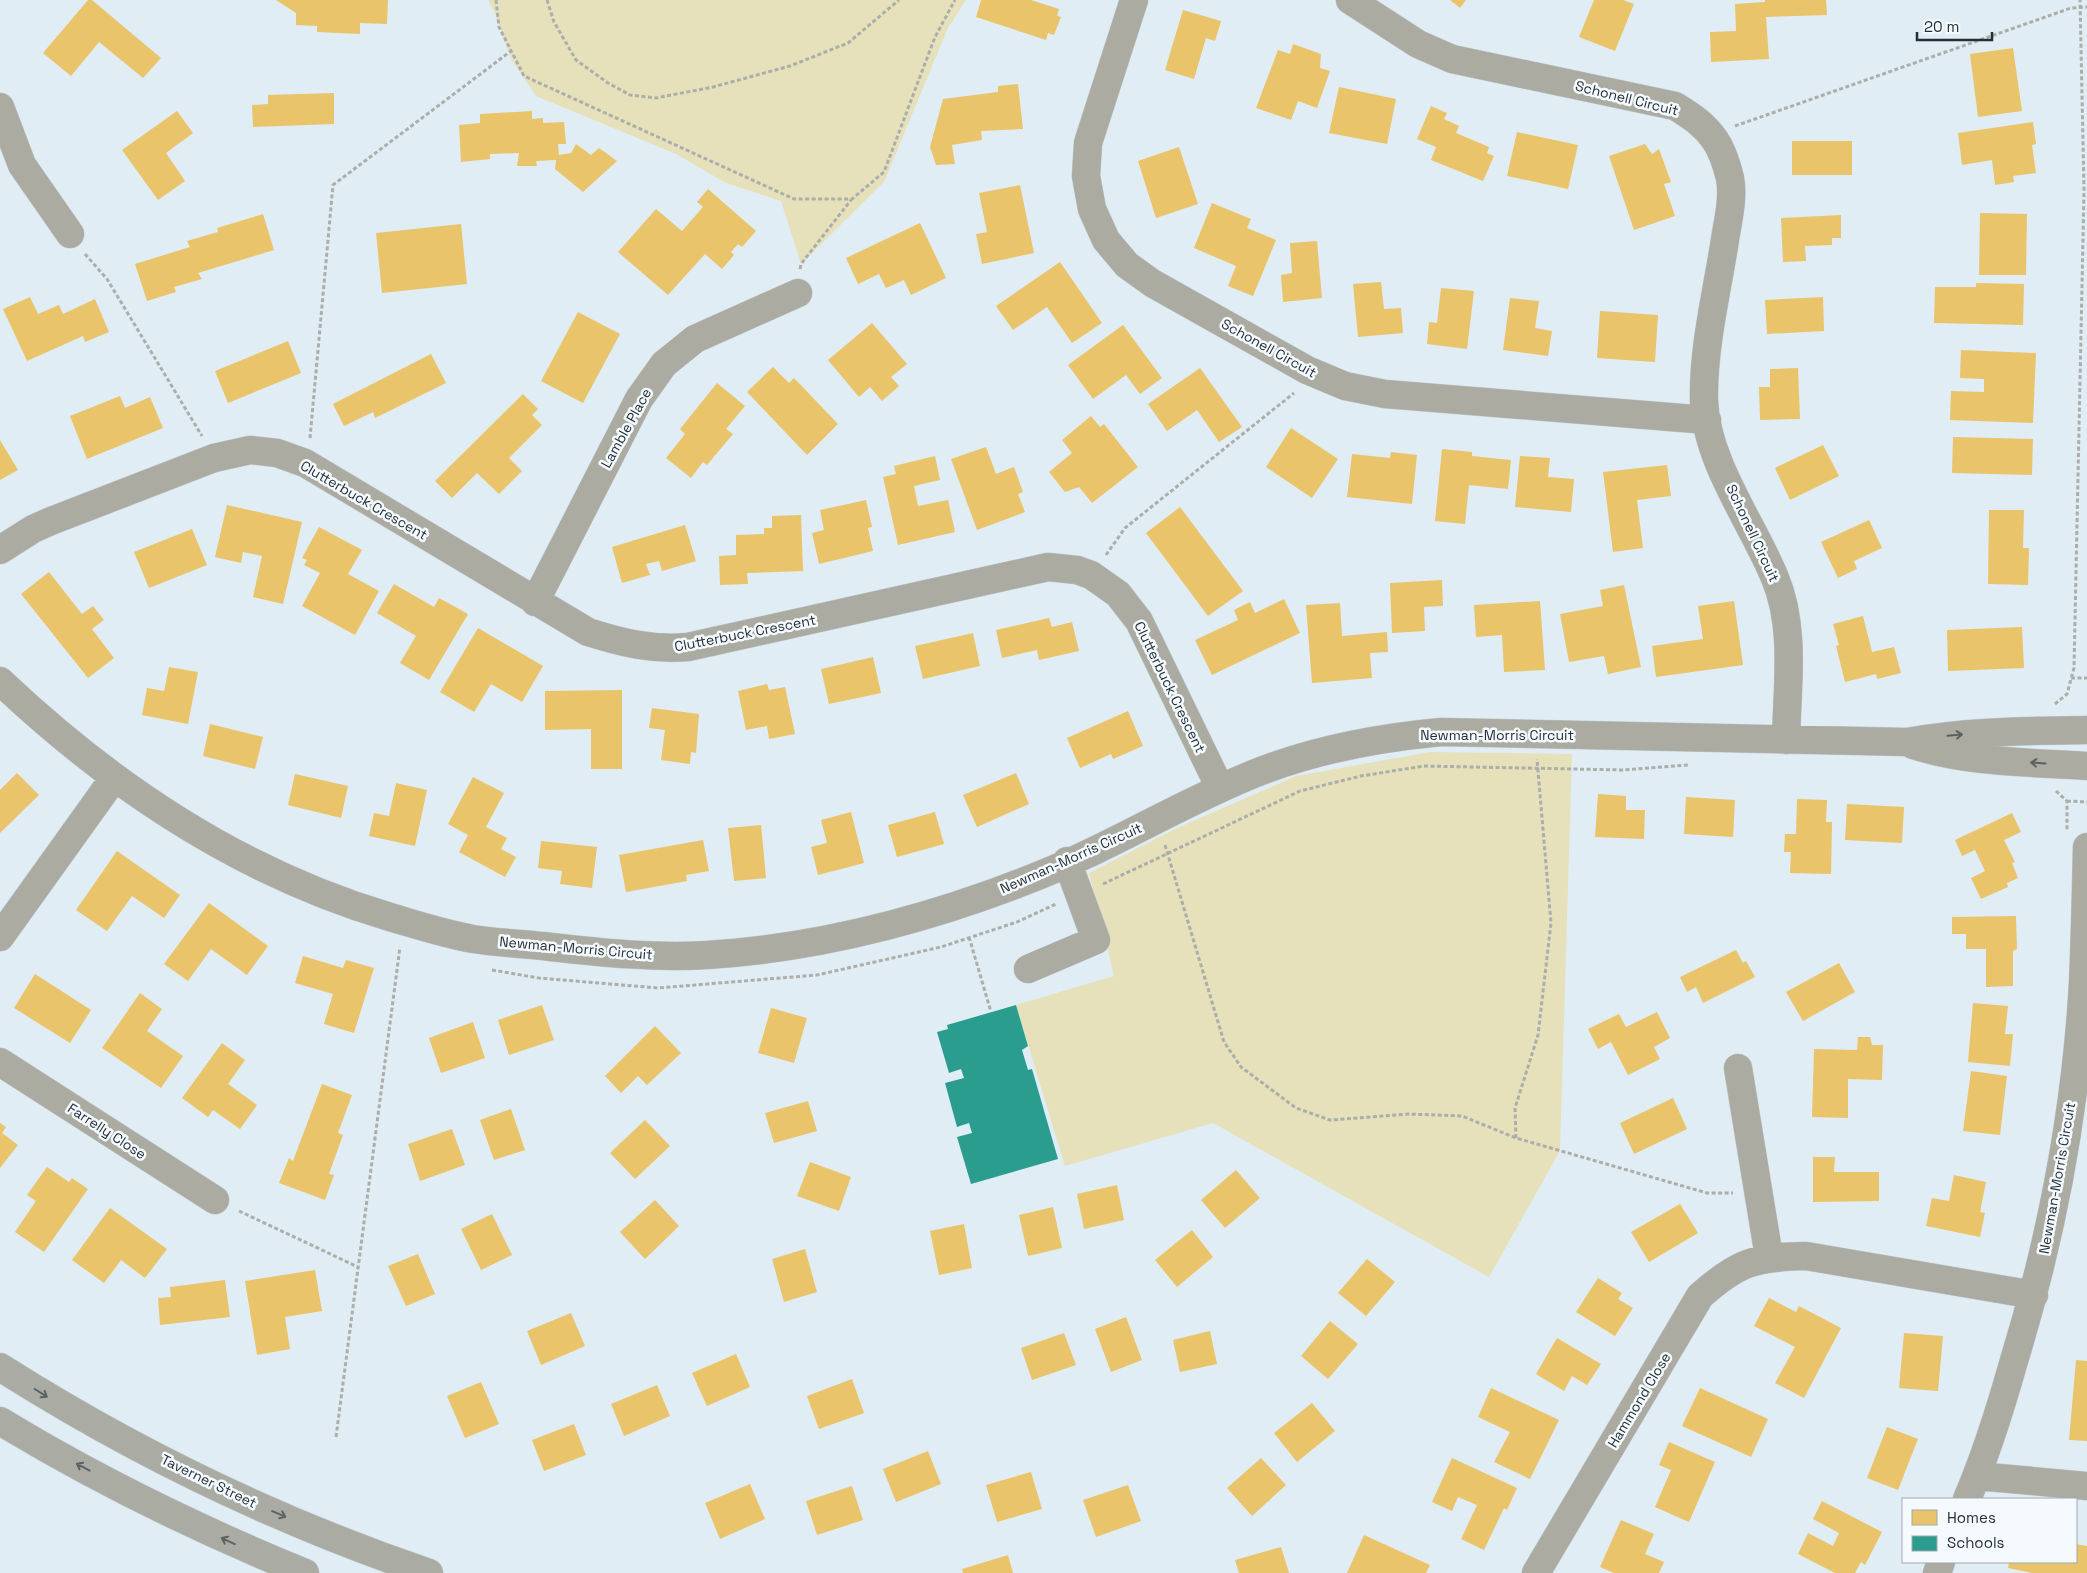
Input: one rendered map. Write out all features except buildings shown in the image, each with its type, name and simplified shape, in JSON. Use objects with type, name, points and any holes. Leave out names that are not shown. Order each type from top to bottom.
[{"type":"main road","name":"Taverner Street","points":[[0,1367],[112,1434],[245,1500],[380,1556],[429,1573]]},
{"type":"main road","points":[[0,1421],[166,1512],[237,1545],[305,1573]]},
{"type":"street","name":"Schonell Circuit","points":[[1134,0],[1088,143],[1086,176],[1092,209],[1106,240],[1127,265],[1152,283],[1317,375],[1345,386],[1385,394],[1707,420]]},
{"type":"street","name":"Schonell Circuit","points":[[1350,0],[1418,44],[1452,58],[1675,106],[1697,119],[1715,140],[1722,152],[1730,179],[1730,207],[1707,360],[1704,400],[1716,456],[1776,579],[1786,614],[1788,650],[1786,740]]},
{"type":"street","points":[[0,107],[22,165],[70,234]]},
{"type":"street","name":"Lamble Place","points":[[536,602],[639,399],[664,364],[695,339],[798,293]]},
{"type":"street","name":"Clutterbuck Crescent","points":[[0,550],[33,529],[51,521],[214,458],[250,450],[264,450],[277,452],[304,463],[588,632],[628,645],[668,649],[688,647],[1048,567],[1077,570],[1091,576],[1118,594],[1139,621],[1220,788]]},
{"type":"street","name":"Newman-Morris Circuit","points":[[0,681],[41,720],[114,778],[170,817],[288,880],[339,900],[404,921],[471,938],[596,952],[652,956],[707,955],[816,942],[860,933],[947,910],[1031,879],[1255,773],[1328,749],[1403,735],[1441,732],[1907,742],[1994,731],[2087,730]]},
{"type":"street","name":"Newman-Morris Circuit","points":[[1907,742],[1943,754],[1980,759],[2087,766]]},
{"type":"street","points":[[0,937],[114,778]]},
{"type":"street","name":"Newman-Morris Circuit","points":[[1972,1488],[1993,1432],[2034,1295],[2060,1173],[2070,1110],[2083,983],[2077,841]]},
{"type":"street","points":[[1028,970],[1096,940],[1067,861]]},
{"type":"street","name":"Farrelly Close","points":[[0,1062],[215,1200]]},
{"type":"street","points":[[1738,1068],[1769,1257]]},
{"type":"street","name":"Hammond Close","points":[[1536,1573],[1700,1296],[1724,1274],[1754,1260],[1769,1257],[1806,1256],[2034,1295]]},
{"type":"street","points":[[1972,1488],[2087,1486]]},
{"type":"path","points":[[496,0],[500,27],[524,76],[794,199],[852,199]]},
{"type":"path","points":[[547,0],[554,22],[576,60],[608,83],[630,95],[656,98],[713,87],[780,69],[848,43],[899,0]]},
{"type":"path","points":[[798,293],[801,264],[852,199],[884,172],[935,37],[955,0]]},
{"type":"path","points":[[2053,706],[2067,694],[2074,668],[2084,190],[2080,0]]},
{"type":"path","points":[[1715,140],[1728,128],[2071,8],[2087,7]]},
{"type":"path","points":[[304,463],[309,449],[333,185],[511,51]]},
{"type":"path","points":[[70,234],[107,279],[214,458]]},
{"type":"path","points":[[1091,576],[1125,528],[1317,375]]},
{"type":"path","points":[[2071,678],[2087,678]]},
{"type":"path","points":[[484,969],[540,978],[658,988],[817,975],[941,947],[1016,922],[1300,791],[1360,776],[1424,766],[1622,770],[1692,765]]},
{"type":"path","points":[[1516,1138],[1515,1108],[1538,1035],[1552,923],[1537,769]]},
{"type":"path","points":[[2054,789],[2066,801],[2077,841]]},
{"type":"path","points":[[2066,801],[2087,802]]},
{"type":"path","points":[[1157,818],[1224,1042],[1241,1068],[1296,1108],[1330,1120],[1408,1114],[1462,1116],[1516,1138],[1707,1193],[1759,1193]]},
{"type":"path","points":[[336,1437],[404,921]]},
{"type":"path","points":[[969,937],[991,1012]]},
{"type":"path","points":[[215,1200],[358,1267]]},
{"type":"shaded area","points":[[488,0],[966,0],[948,28],[884,182],[801,264],[781,201],[726,183],[676,154],[536,96],[511,59],[494,11]]},
{"type":"shaded area","points":[[1430,752],[1572,754],[1560,1151],[1489,1277],[1213,1123],[1065,1166],[1016,1005],[1114,976],[1089,873],[1175,829],[1296,776]]}]
